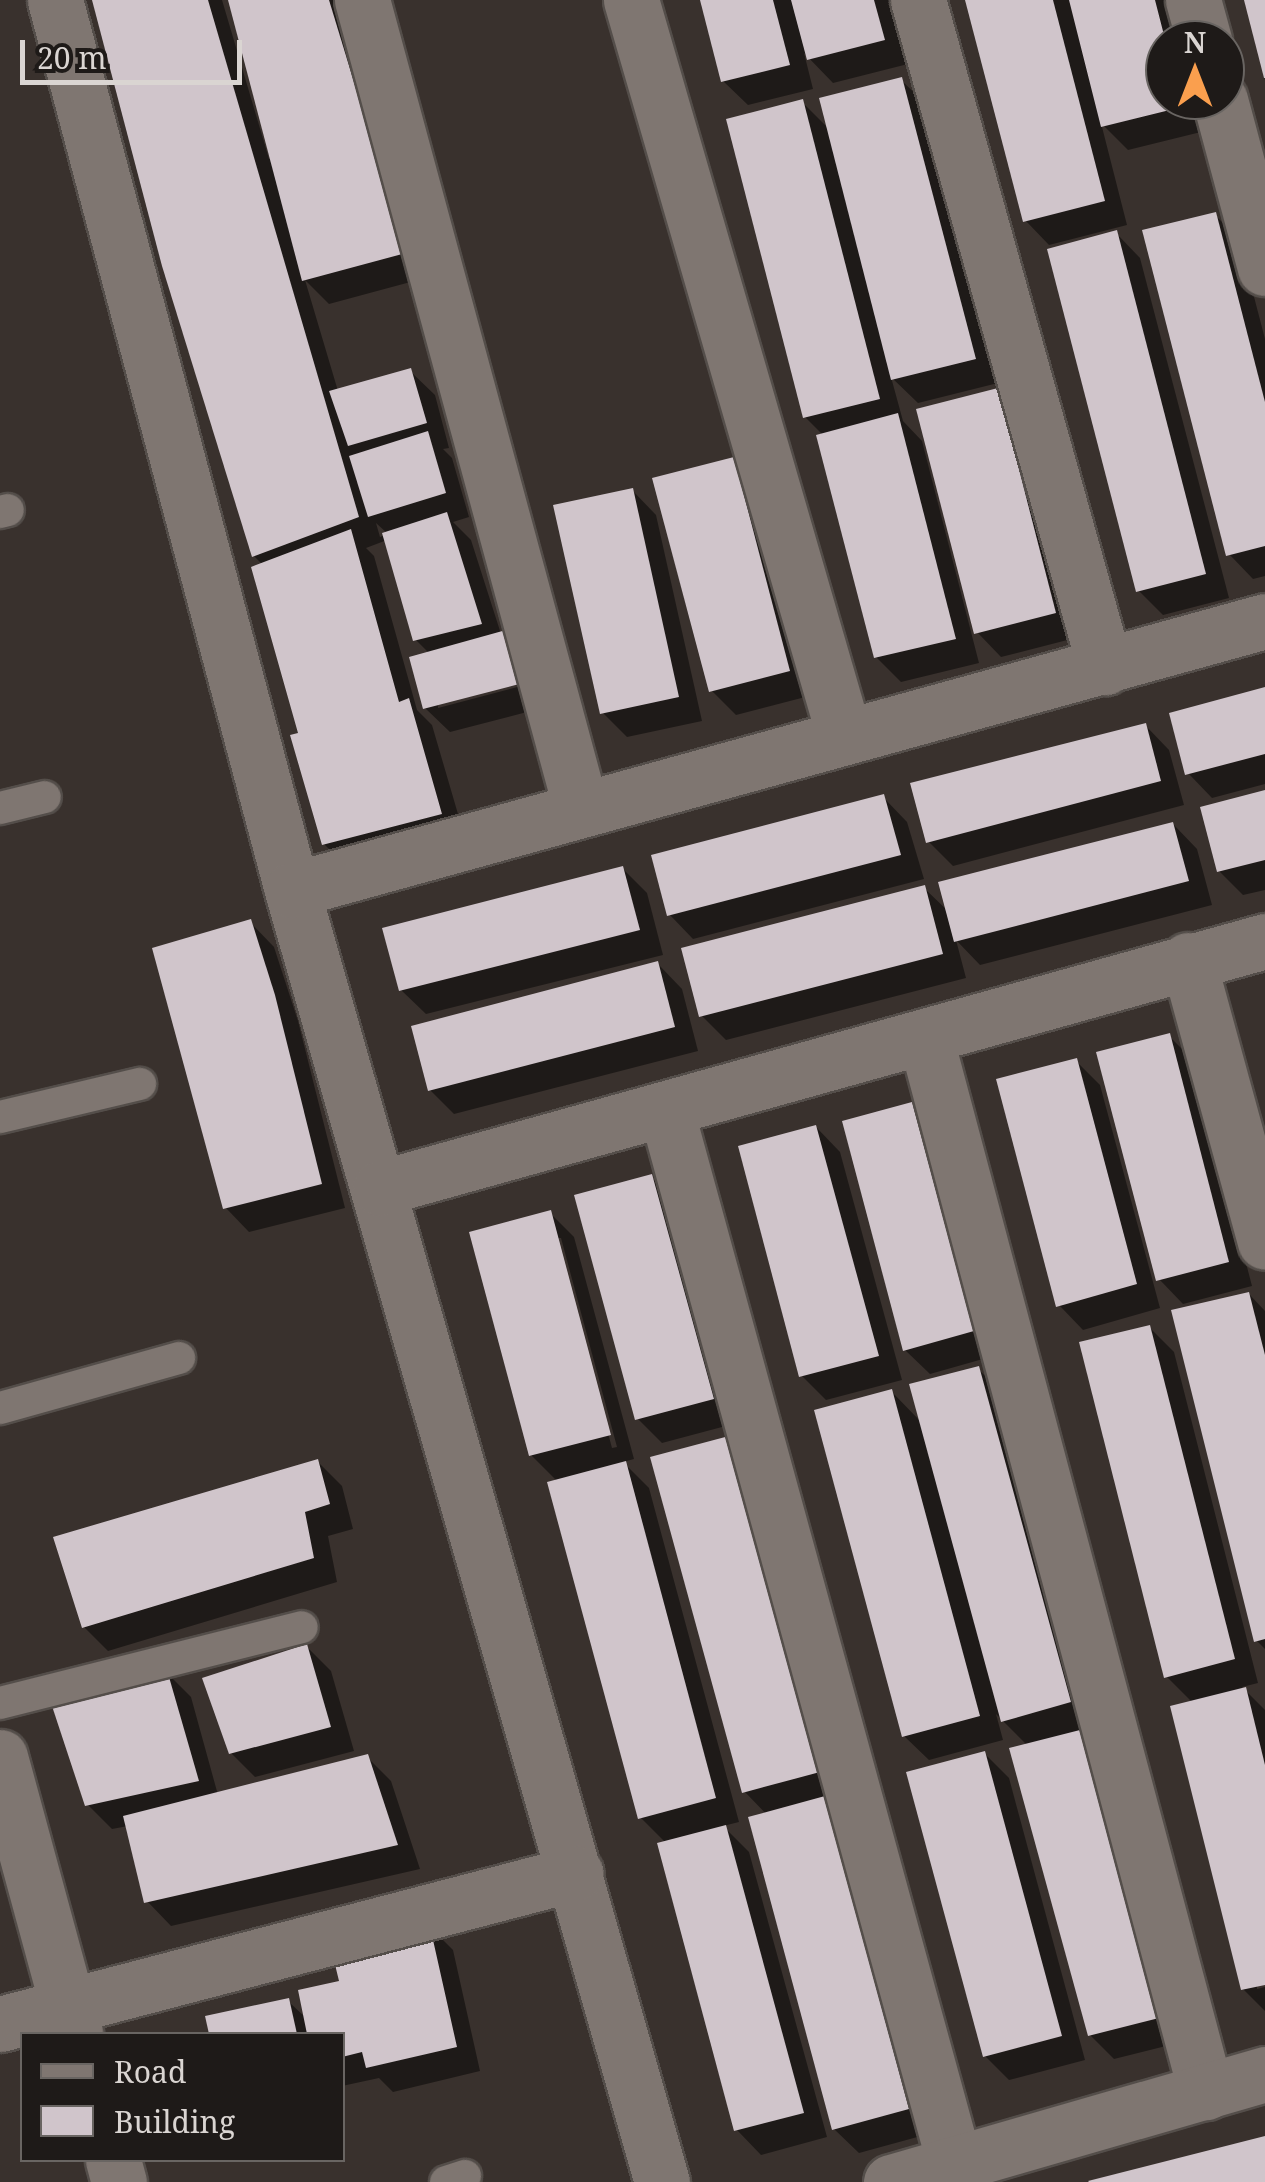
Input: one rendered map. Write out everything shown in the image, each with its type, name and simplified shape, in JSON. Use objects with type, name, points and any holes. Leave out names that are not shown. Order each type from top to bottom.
[{"type":"street","points":[[55,0],[292,890],[662,2182]]},
{"type":"street","points":[[362,0],[581,809]]},
{"type":"street","points":[[631,0],[844,735]]},
{"type":"street","points":[[918,0],[1104,667]]},
{"type":"street","points":[[1225,120],[1265,268]]},
{"type":"street","points":[[292,890],[1265,621]]},
{"type":"street","points":[[380,1188],[1265,941]]},
{"type":"street","points":[[1188,960],[1265,1242]]},
{"type":"street","points":[[925,1036],[1206,2092]]},
{"type":"street","points":[[666,1110],[955,2165]]},
{"type":"street","points":[[0,1757],[70,2020]]},
{"type":"street","points":[[0,2024],[70,2020],[576,1873]]},
{"type":"street","points":[[891,2182],[1265,2074]]},
{"type":"lane","points":[[0,808],[46,797]]},
{"type":"lane","points":[[0,1117],[140,1084]]},
{"type":"lane","points":[[0,1408],[180,1358]]},
{"type":"lane","points":[[0,1702],[302,1627]]},
{"type":"building","points":[[92,0],[208,0],[359,517],[252,557],[162,266]]},
{"type":"building","points":[[228,0],[329,0],[406,253],[302,281]]},
{"type":"building","points":[[700,0],[773,0],[790,65],[721,82]]},
{"type":"building","points":[[791,0],[874,0],[885,40],[807,60]]},
{"type":"building","points":[[965,0],[1053,0],[1105,201],[1023,222]]},
{"type":"building","points":[[1069,0],[1155,0],[1160,20],[1145,20],[1145,116],[1101,127]]},
{"type":"building","points":[[1244,0],[1265,0],[1265,78],[1264,78]]},
{"type":"building","points":[[902,77],[976,359],[891,380],[819,98]]},
{"type":"building","points":[[803,99],[880,399],[803,418],[726,119]]},
{"type":"building","points":[[1216,212],[1265,402],[1265,546],[1226,556],[1142,230]]},
{"type":"building","points":[[1117,230],[1206,574],[1136,592],[1047,249]]},
{"type":"building","points":[[411,368],[427,423],[348,446],[329,391]]},
{"type":"building","points":[[998,388],[1056,613],[974,634],[916,409]]},
{"type":"building","points":[[898,413],[956,639],[874,658],[816,435]]},
{"type":"building","points":[[428,431],[446,493],[368,517],[349,456]]},
{"type":"building","points":[[734,457],[790,671],[709,692],[652,478]]},
{"type":"building","points":[[633,488],[679,697],[600,714],[553,505]]},
{"type":"building","points":[[447,512],[482,624],[413,641],[382,533]]},
{"type":"building","points":[[351,529],[399,702],[409,698],[442,814],[322,845],[290,735],[298,733],[251,567]]},
{"type":"building","points":[[506,630],[523,683],[423,709],[409,657]]},
{"type":"building","points":[[1265,687],[1265,754],[1185,775],[1169,713]]},
{"type":"building","points":[[1146,723],[1161,781],[926,843],[910,783]]},
{"type":"building","points":[[1265,790],[1265,860],[1217,872],[1200,807]]},
{"type":"building","points":[[884,794],[901,855],[667,916],[651,855]]},
{"type":"building","points":[[1173,822],[1189,881],[954,942],[938,882]]},
{"type":"building","points":[[623,866],[640,930],[399,991],[382,928]]},
{"type":"building","points":[[925,885],[943,954],[699,1017],[681,948]]},
{"type":"building","points":[[251,919],[275,995],[322,1184],[223,1209],[152,948]]},
{"type":"building","points":[[658,961],[675,1027],[428,1091],[411,1026]]},
{"type":"building","points":[[1170,1033],[1229,1262],[1156,1281],[1096,1052]]},
{"type":"building","points":[[1077,1058],[1137,1284],[1056,1307],[996,1079]]},
{"type":"building","points":[[912,1102],[974,1331],[903,1351],[842,1121]]},
{"type":"building","points":[[816,1125],[879,1356],[799,1377],[738,1146]]},
{"type":"building","points":[[652,1174],[714,1399],[635,1420],[574,1195]]},
{"type":"building","points":[[551,1210],[611,1435],[529,1456],[469,1232]]},
{"type":"building","points":[[1249,1292],[1265,1355],[1265,1639],[1254,1642],[1171,1310]]},
{"type":"building","points":[[1150,1325],[1235,1659],[1164,1678],[1079,1342]]},
{"type":"building","points":[[979,1366],[1071,1702],[1001,1722],[909,1384]]},
{"type":"building","points":[[892,1389],[980,1716],[902,1737],[814,1410]]},
{"type":"building","points":[[729,1436],[820,1772],[742,1793],[650,1457]]},
{"type":"building","points":[[318,1459],[330,1504],[305,1512],[314,1558],[82,1628],[53,1537]]},
{"type":"building","points":[[626,1461],[716,1798],[638,1819],[547,1482]]},
{"type":"building","points":[[307,1644],[331,1727],[229,1754],[202,1678]]},
{"type":"building","points":[[167,1670],[199,1781],[85,1806],[50,1700]]},
{"type":"building","points":[[1246,1687],[1265,1765],[1265,1985],[1241,1990],[1170,1706]]},
{"type":"building","points":[[1080,1730],[1159,2018],[1088,2036],[1009,1748]]},
{"type":"building","points":[[985,1751],[1062,2036],[983,2057],[906,1772]]},
{"type":"building","points":[[368,1754],[398,1845],[144,1903],[123,1816]]},
{"type":"building","points":[[825,1796],[909,2109],[832,2130],[748,1817]]},
{"type":"building","points":[[726,1825],[804,2113],[734,2131],[657,1843]]},
{"type":"building","points":[[429,1922],[457,2047],[366,2068],[362,2052],[345,2056],[345,2032],[307,2032],[298,1990],[339,1981],[331,1948]]},
{"type":"building","points":[[289,1998],[297,2032],[209,2032],[205,2016]]},
{"type":"building","points":[[1265,2136],[1265,2182],[1088,2181]]}]
